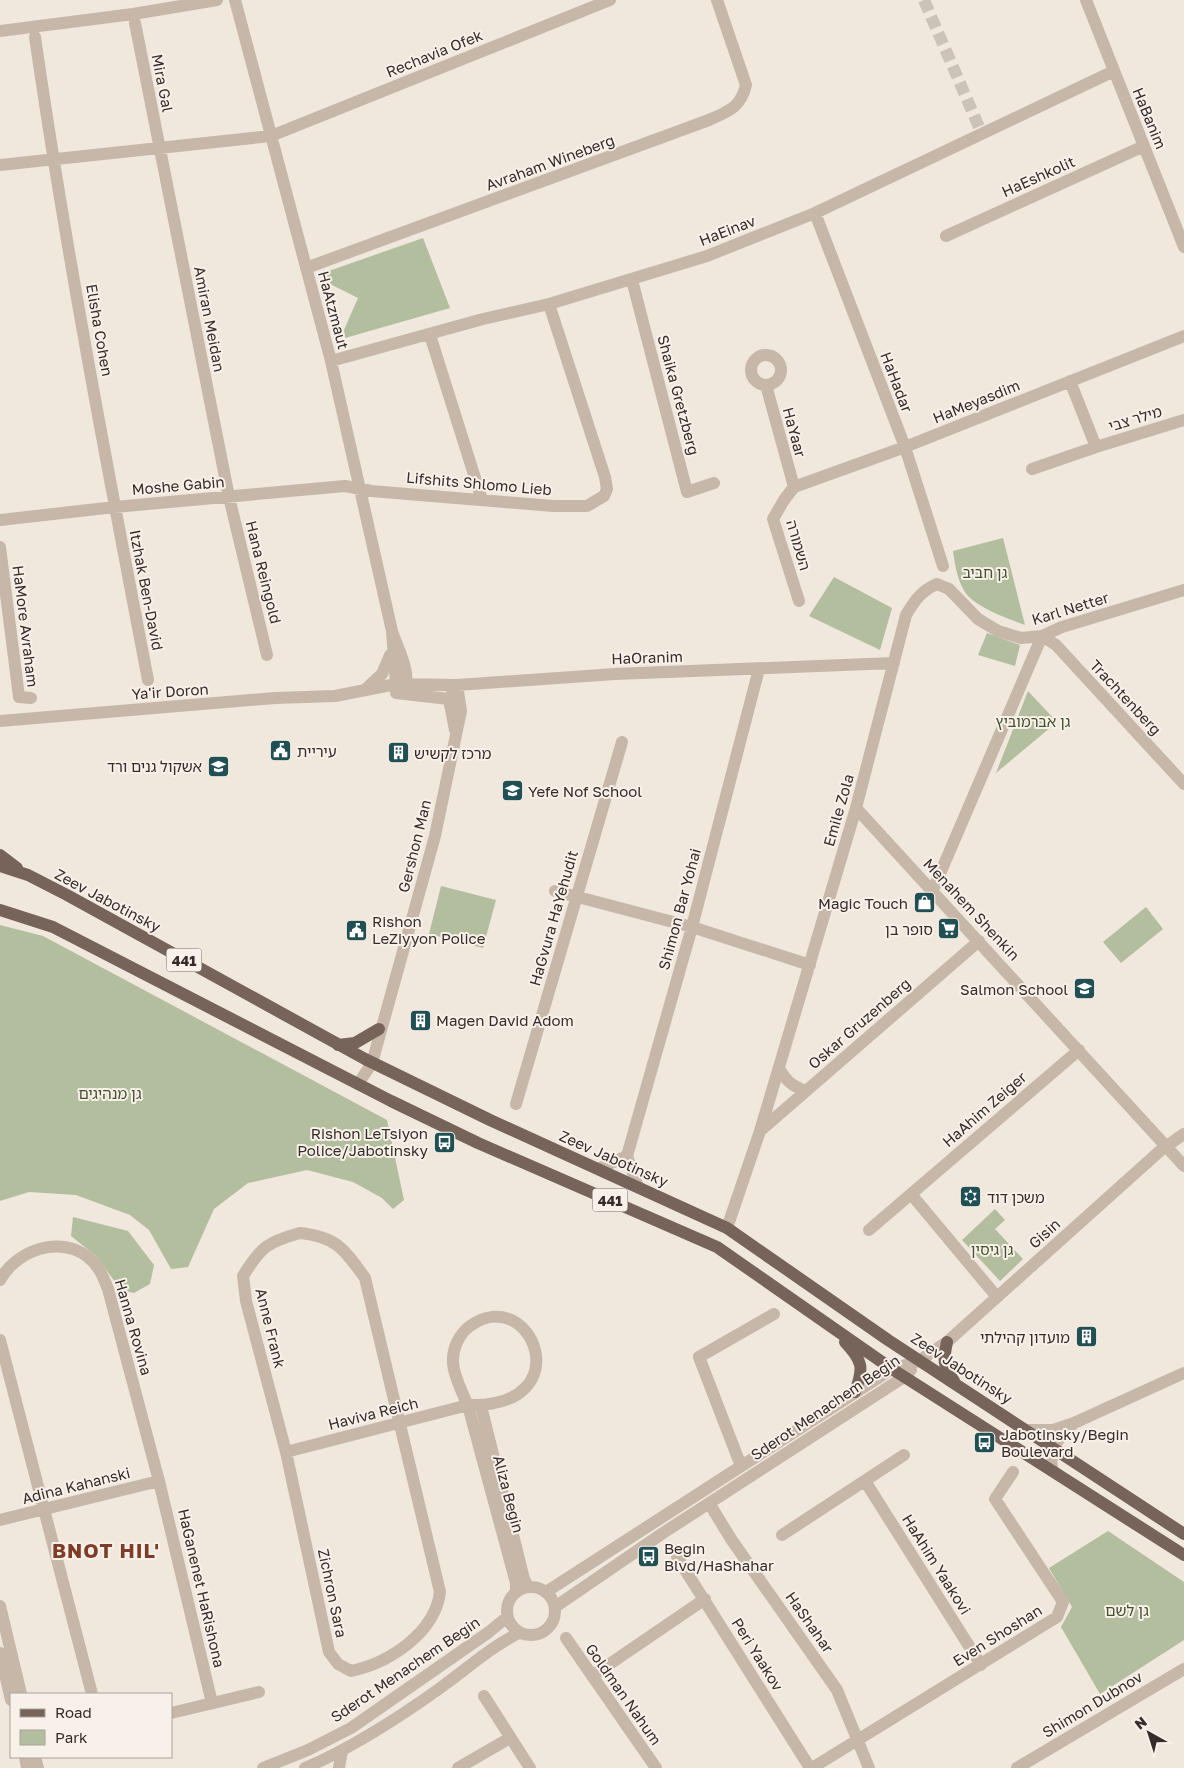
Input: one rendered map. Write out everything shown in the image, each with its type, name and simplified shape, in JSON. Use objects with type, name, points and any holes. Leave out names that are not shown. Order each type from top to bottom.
[{"type":"main road","points":[[0,855],[28,876]]},
{"type":"main road","name":"Zeev Jabotinsky","points":[[0,866],[28,876],[67,895],[369,1061],[481,1116],[728,1228],[919,1361],[1028,1430],[1184,1534]]},
{"type":"main road","name":"441","points":[[0,910],[53,927],[358,1084],[478,1143],[716,1247],[904,1377],[1184,1555]]},
{"type":"main road","points":[[337,1044],[355,1043],[380,1026]]},
{"type":"main road","points":[[832,1327],[857,1357],[862,1373],[855,1392]]},
{"type":"main road","points":[[947,1342],[943,1358],[945,1368],[957,1385]]},
{"type":"street","points":[[0,31],[134,14],[216,0]]},
{"type":"street","name":"HaAtzmaut","points":[[236,0],[331,361],[392,631],[402,688]]},
{"type":"street","name":"Rechavia Ofek","points":[[272,136],[610,0]]},
{"type":"street","name":"Avraham Wineberg","points":[[306,268],[700,124],[729,111],[743,99],[746,84],[717,0]]},
{"type":"street","name":"HaBanim","points":[[1086,0],[1184,247]]},
{"type":"street","name":"Mira Gal","points":[[135,23],[160,148]]},
{"type":"street","name":"Elisha Cohen","points":[[34,37],[53,159],[114,507]]},
{"type":"street","name":"HaEinav","points":[[331,361],[430,335],[483,318],[549,304],[707,256],[815,213],[1114,71]]},
{"type":"street","points":[[0,165],[272,136]]},
{"type":"street","name":"HaEshkolit","points":[[946,236],[1144,146]]},
{"type":"street","name":"Amiran Meidan","points":[[160,148],[229,497]]},
{"type":"street","name":"HaHadar","points":[[815,213],[904,447],[942,566]]},
{"type":"street","name":"Shaika Gretzberg","points":[[632,280],[687,492],[714,483]]},
{"type":"street","name":"Lifshits Shlomo Lieb","points":[[359,488],[553,506],[587,506],[604,496],[607,489],[605,477],[549,304]]},
{"type":"street","points":[[430,335],[482,500]]},
{"type":"street","name":"HaMeyasdim","points":[[794,487],[904,447],[1184,336]]},
{"type":"street","name":"מילר צבי","points":[[1070,381],[1096,447]]},
{"type":"street","name":"HaYaar","points":[[766,385],[794,487]]},
{"type":"street","name":"מילר צבי","points":[[1032,469],[1184,420]]},
{"type":"street","name":"Moshe Gabin","points":[[0,520],[114,507],[345,486],[359,488]]},
{"type":"street","name":"השמורה","points":[[794,487],[773,519],[799,601]]},
{"type":"street","name":"Hana Reingold","points":[[229,497],[267,655]]},
{"type":"street","name":"Itzhak Ben-David","points":[[114,507],[148,680]]},
{"type":"street","name":"HaMore Avraham","points":[[0,547],[18,697],[30,698]]},
{"type":"street","name":"Emile Zola","points":[[728,1228],[760,1131],[856,808],[906,615],[915,598],[926,589],[937,584],[949,589]]},
{"type":"street","name":"Karl Netter","points":[[949,589],[978,619],[998,631],[1021,638],[1042,636],[1062,627],[1184,590]]},
{"type":"street","name":"HaAtzmaut","points":[[392,631],[392,650],[402,688]]},
{"type":"street","points":[[933,890],[1042,636]]},
{"type":"street","name":"Trachtenberg","points":[[1042,636],[1056,645],[1184,784]]},
{"type":"street","name":"HaAtzmaut","points":[[366,689],[382,674],[392,650]]},
{"type":"street","name":"HaOranim","points":[[402,688],[615,674],[894,663]]},
{"type":"street","name":"Shimon Bar Yohai","points":[[627,1156],[692,927],[759,669]]},
{"type":"street","points":[[402,688],[449,699],[457,685]]},
{"type":"street","name":"Gershon Man","points":[[358,1084],[369,1061],[380,1026],[435,836],[461,711],[457,685]]},
{"type":"street","name":"Ya'ir Doron","points":[[0,721],[342,695],[366,689],[402,688]]},
{"type":"street","name":"Ya'ir Doron","points":[[342,695],[357,698],[402,688]]},
{"type":"street","name":"Gershon Man","points":[[449,699],[456,733]]},
{"type":"street","name":"HaGvura HaYehudit","points":[[516,1104],[622,742]]},
{"type":"street","name":"Menahem Shenkin","points":[[856,808],[979,940],[1184,1166]]},
{"type":"street","points":[[555,891],[692,927],[810,965]]},
{"type":"street","name":"Oskar Gruzenberg","points":[[760,1131],[979,940]]},
{"type":"street","name":"HaAhim Zeiger","points":[[869,1230],[1078,1050]]},
{"type":"street","points":[[779,1068],[785,1079],[794,1087],[806,1091]]},
{"type":"street","name":"Gisin","points":[[919,1361],[947,1342],[1165,1146],[1184,1134]]},
{"type":"street","points":[[598,1169],[627,1156],[638,1187]]},
{"type":"street","points":[[911,1194],[997,1297]]},
{"type":"street","name":"Anne Frank","points":[[286,1452],[246,1301],[243,1276],[256,1254],[274,1240],[300,1233],[320,1235],[336,1243],[350,1257],[365,1278],[400,1423]]},
{"type":"street","name":"Hanna Rovina","points":[[0,1280],[7,1268],[25,1253],[55,1246],[75,1250],[98,1268],[108,1289],[159,1481]]},
{"type":"street","points":[[741,1466],[699,1357],[774,1314]]},
{"type":"street","name":"Aliza Begin","points":[[474,1406],[509,1400],[530,1384],[536,1373],[538,1360],[536,1347],[528,1332],[508,1319],[495,1317],[482,1320],[470,1327],[460,1337],[454,1349],[453,1363],[474,1406],[528,1587]]},
{"type":"street","points":[[0,1340],[46,1509],[92,1693]]},
{"type":"street","name":"Sderot Menachem Begin","points":[[546,1592],[892,1369],[919,1361]]},
{"type":"street","name":"Sderot Menachem Begin","points":[[555,1608],[589,1582],[904,1377],[919,1361]]},
{"type":"street","points":[[1028,1430],[1052,1430],[1074,1423],[1184,1372]]},
{"type":"street","name":"Aliza Begin","points":[[474,1406],[516,1583],[516,1592]]},
{"type":"street","name":"Haviva Reich","points":[[286,1452],[474,1406]]},
{"type":"street","name":"Zichron Sara","points":[[286,1452],[329,1652],[338,1664],[351,1671],[365,1668],[392,1656],[420,1632],[438,1606],[440,1592],[400,1423]]},
{"type":"street","points":[[1053,1471],[1050,1461],[1054,1447],[1062,1435],[1074,1423]]},
{"type":"street","points":[[782,1535],[904,1454]]},
{"type":"street","name":"Even Shoshan","points":[[811,1768],[1057,1617],[1063,1602],[995,1499],[1013,1472]]},
{"type":"street","name":"Adina Kahanski","points":[[0,1520],[159,1481]]},
{"type":"street","name":"HaGanenet HaRishona","points":[[159,1481],[212,1704]]},
{"type":"street","name":"HaAhim Yaakovi","points":[[865,1481],[981,1664]]},
{"type":"street","name":"HaShahar","points":[[709,1503],[731,1539],[837,1690],[869,1768]]},
{"type":"street","name":"Peri Yaakov","points":[[677,1557],[811,1768]]},
{"type":"street","points":[[528,1587],[546,1592],[555,1608],[554,1618],[546,1630],[533,1636],[519,1633],[513,1629],[507,1617],[508,1603],[516,1592],[528,1587]]},
{"type":"street","points":[[592,1676],[705,1600]]},
{"type":"street","points":[[0,1606],[21,1693]]},
{"type":"street","name":"Sderot Menachem Begin","points":[[263,1768],[308,1750],[351,1728],[489,1632],[507,1617]]},
{"type":"street","name":"Sderot Menachem Begin","points":[[305,1768],[327,1764],[342,1751],[443,1686],[499,1643],[519,1633]]},
{"type":"street","name":"Goldman Nahum","points":[[566,1638],[656,1768]]},
{"type":"street","points":[[0,1653],[10,1696]]},
{"type":"street","name":"Shimon Dubnov","points":[[1017,1768],[1184,1668]]},
{"type":"street","points":[[172,1713],[259,1692]]},
{"type":"street","points":[[484,1696],[530,1768]]},
{"type":"street","points":[[458,1768],[510,1738]]},
{"type":"street","points":[[494,1747],[504,1746],[519,1752]]},
{"type":"street","points":[[339,1768],[342,1751]]},
{"type":"green space","points":[[423,238],[450,308],[345,338],[344,330],[358,298],[330,284],[326,272]]},
{"type":"green space","name":"גן חביב","points":[[1003,538],[1025,625],[995,613],[973,601],[962,586],[958,575],[953,551]]},
{"type":"green space","points":[[834,577],[892,608],[880,650],[809,616]]},
{"type":"green space","points":[[987,633],[1020,645],[1015,666],[978,655]]},
{"type":"green space","name":"גן אברמוביץ","points":[[1028,691],[1057,722],[996,773]]},
{"type":"green space","points":[[441,886],[496,900],[483,948],[429,934]]},
{"type":"green space","points":[[1146,907],[1163,929],[1121,963],[1103,942]]},
{"type":"green space","name":"גן מנהיגים","points":[[0,925],[43,936],[387,1120],[404,1200],[393,1209],[382,1198],[353,1182],[307,1170],[248,1183],[214,1209],[188,1267],[171,1269],[149,1230],[130,1215],[76,1195],[29,1192],[0,1201]]},
{"type":"green space","name":"גן גיסין","points":[[995,1209],[1005,1220],[995,1229],[1023,1259],[1000,1281],[962,1240]]},
{"type":"green space","points":[[73,1217],[128,1231],[154,1265],[150,1284],[134,1293],[121,1290],[96,1256],[71,1236]]},
{"type":"green space","name":"גן לשם","points":[[1108,1531],[1184,1582],[1184,1640],[1100,1694],[1061,1627],[1072,1607],[1049,1568]]},
{"type":"tunnel","points":[[924,0],[982,134]]},
{"type":"place","name":"עיריית","points":[[281,751]]},
{"type":"place","name":"מרכז לקשיש","points":[[398,753]]},
{"type":"place","name":"אשקול גנים ורד","points":[[218,766]]},
{"type":"place","name":"Yefe Nof School","points":[[512,791]]},
{"type":"place","name":"Magic Touch","points":[[924,903]]},
{"type":"place","name":"סופר בן","points":[[949,929]]},
{"type":"place","name":"Rishon LeZiyyon Police","points":[[356,930]]},
{"type":"place","name":"Salmon School","points":[[1084,989]]},
{"type":"place","name":"Magen David Adom","points":[[420,1020]]},
{"type":"place","name":"Rishon LeTsiyon Police/Jabotinsky","points":[[444,1142]]},
{"type":"place","name":"משכן דוד","points":[[971,1197]]},
{"type":"place","name":"מועדון קהילתי","points":[[1086,1337]]},
{"type":"place","name":"Jabotinsky/Begin Boulevard","points":[[985,1443]]},
{"type":"place","name":"Begin Blvd/HaShahar","points":[[648,1557]]},
{"type":"district","name":"BNOT HIL'","points":[[106,1550]]}]
